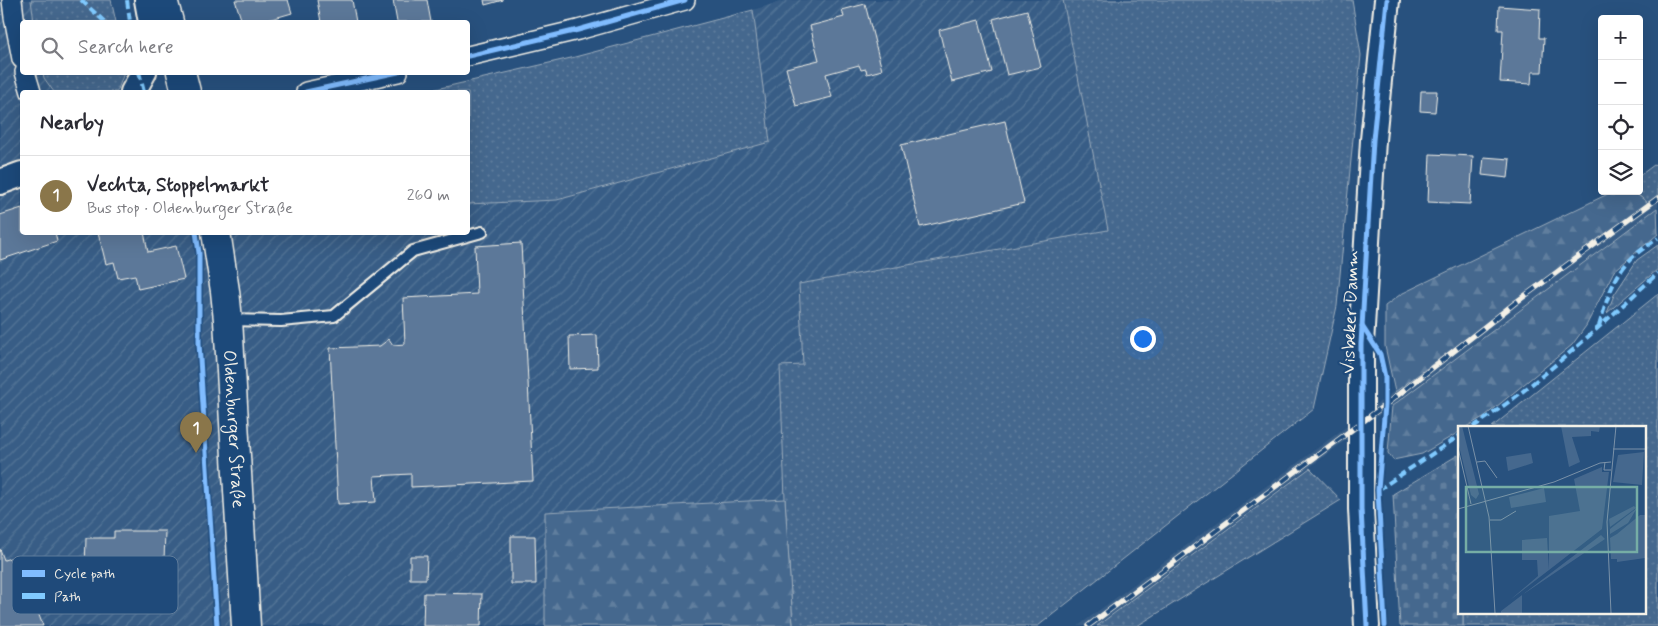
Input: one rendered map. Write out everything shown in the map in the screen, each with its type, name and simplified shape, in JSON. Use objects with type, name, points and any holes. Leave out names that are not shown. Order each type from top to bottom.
[{"type":"main road","points":[[163,0],[168,20]]},
{"type":"main road","points":[[182,75],[186,90]]},
{"type":"main road","name":"Oldenburger Straße","points":[[216,235],[228,320],[246,626]]},
{"type":"street","points":[[12,0],[20,48]]},
{"type":"street","points":[[147,0],[152,20]]},
{"type":"street","points":[[470,56],[578,30],[685,0]]},
{"type":"street","name":"Visbeker Damm","points":[[1367,626],[1361,509],[1361,344],[1373,140],[1387,0]]},
{"type":"street","points":[[26,75],[30,90]]},
{"type":"street","points":[[134,90],[142,75]]},
{"type":"street","points":[[315,90],[384,75]]},
{"type":"street","points":[[0,182],[20,175]]},
{"type":"lane","points":[[228,320],[281,321],[334,316],[413,251],[482,232]]},
{"type":"shaded area","points":[[0,0],[31,0],[34,20],[20,20],[20,75],[43,75],[44,79],[52,90],[20,90],[20,235],[470,235],[470,204],[557,200],[770,142],[753,10],[786,0],[1063,0],[1108,230],[799,284],[803,365],[780,366],[785,499],[545,512],[545,626],[0,626]]},
{"type":"shaded area","points":[[1658,195],[1658,207],[1097,626],[1078,626]]},
{"type":"green space","points":[[31,0],[111,0],[116,20],[34,20]]},
{"type":"green space","points":[[1063,0],[1352,0],[1361,55],[1337,306],[1314,409],[1038,626],[793,626],[785,499],[780,366],[803,365],[799,284],[1108,230]]},
{"type":"green space","points":[[753,10],[770,142],[557,200],[470,204],[470,90],[432,90],[571,58]]},
{"type":"green space","points":[[44,75],[123,75],[118,90],[53,90]]},
{"type":"green space","points":[[1658,162],[1658,195],[1648,203],[1638,195],[1643,195],[1643,173]]},
{"type":"green space","points":[[1606,195],[1638,195],[1648,203],[1395,392],[1385,346],[1385,306],[1401,294]]},
{"type":"green space","points":[[1657,208],[1658,234],[1614,271],[1586,326],[1572,345],[1485,416],[1468,426],[1458,426],[1458,433],[1422,454],[1393,460],[1388,453],[1392,406]]},
{"type":"green space","points":[[1658,245],[1658,269],[1607,313],[1614,295],[1637,260]]},
{"type":"green space","points":[[1658,294],[1658,626],[1463,626],[1463,614],[1646,614],[1646,426],[1493,426]]},
{"type":"green space","points":[[1458,455],[1458,614],[1463,614],[1463,626],[1400,626],[1393,494]]},
{"type":"green space","points":[[1310,468],[1341,500],[1137,626],[1097,626]]},
{"type":"green space","points":[[785,499],[793,626],[545,626],[545,512]]},
{"type":"building","points":[[235,0],[288,0],[292,13],[268,20],[241,20]]},
{"type":"building","points":[[317,0],[352,0],[356,20],[321,20]]},
{"type":"building","points":[[393,0],[427,0],[431,20],[397,20]]},
{"type":"building","points":[[484,0],[503,0],[485,5]]},
{"type":"building","points":[[865,4],[882,70],[867,74],[866,69],[861,70],[859,65],[826,74],[832,97],[796,106],[786,68],[819,60],[810,26],[844,17],[842,10]]},
{"type":"building","points":[[1499,6],[1540,9],[1539,38],[1544,38],[1542,72],[1532,72],[1531,84],[1500,82],[1503,30],[1498,30]]},
{"type":"building","points":[[1027,10],[1041,67],[1007,75],[993,19]]},
{"type":"building","points":[[979,20],[992,72],[952,82],[939,30]]},
{"type":"building","points":[[1421,91],[1437,91],[1435,112],[1420,111]]},
{"type":"building","points":[[1005,121],[1024,203],[920,227],[901,145]]},
{"type":"building","points":[[1430,154],[1473,156],[1470,204],[1428,202]]},
{"type":"building","points":[[1484,157],[1510,159],[1508,178],[1482,175]]},
{"type":"building","points":[[20,209],[20,235],[56,235],[57,241],[0,260],[0,215]]},
{"type":"building","points":[[99,235],[145,235],[148,252],[176,246],[184,279],[138,289],[135,275],[118,278],[114,262],[106,264]]},
{"type":"building","points":[[521,243],[533,481],[411,487],[411,474],[374,476],[376,502],[338,504],[330,348],[380,346],[389,339],[393,345],[405,344],[403,298],[477,294],[475,246]]},
{"type":"building","points":[[597,335],[598,368],[570,369],[569,336]]},
{"type":"building","points":[[114,531],[165,531],[164,556],[85,556],[86,538],[114,538]]},
{"type":"building","points":[[511,536],[535,536],[536,584],[511,584]]},
{"type":"building","points":[[0,549],[4,560],[12,558],[12,614],[39,614],[43,626],[0,626]]},
{"type":"building","points":[[410,556],[427,556],[426,579],[410,579]]},
{"type":"building","points":[[424,593],[482,594],[481,626],[423,626]]},
{"type":"railway","points":[[1088,626],[1385,405],[1515,303],[1658,198]]},
{"type":"marked path","points":[[81,0],[103,20]]},
{"type":"marked path","points":[[127,0],[130,20]]},
{"type":"marked path","points":[[140,75],[144,90]]},
{"type":"marked path","points":[[1599,326],[1610,291],[1624,267],[1640,251],[1658,238]]},
{"type":"marked path","points":[[1474,426],[1545,373],[1658,273]]},
{"type":"marked path","points":[[1378,490],[1458,437]]},
{"type":"cycle path","points":[[470,56],[578,30],[685,0]]},
{"type":"cycle path","points":[[1367,626],[1361,509],[1361,344],[1373,140],[1387,0]]},
{"type":"cycle path","points":[[315,90],[384,75]]},
{"type":"cycle path","points":[[196,235],[199,253],[199,343],[217,626]]},
{"type":"cycle path","points":[[1362,326],[1380,354],[1385,377],[1385,405],[1378,490],[1385,626]]},
{"type":"place","name":"Vechta, Stoppelmarkt","points":[[196,453]]}]
